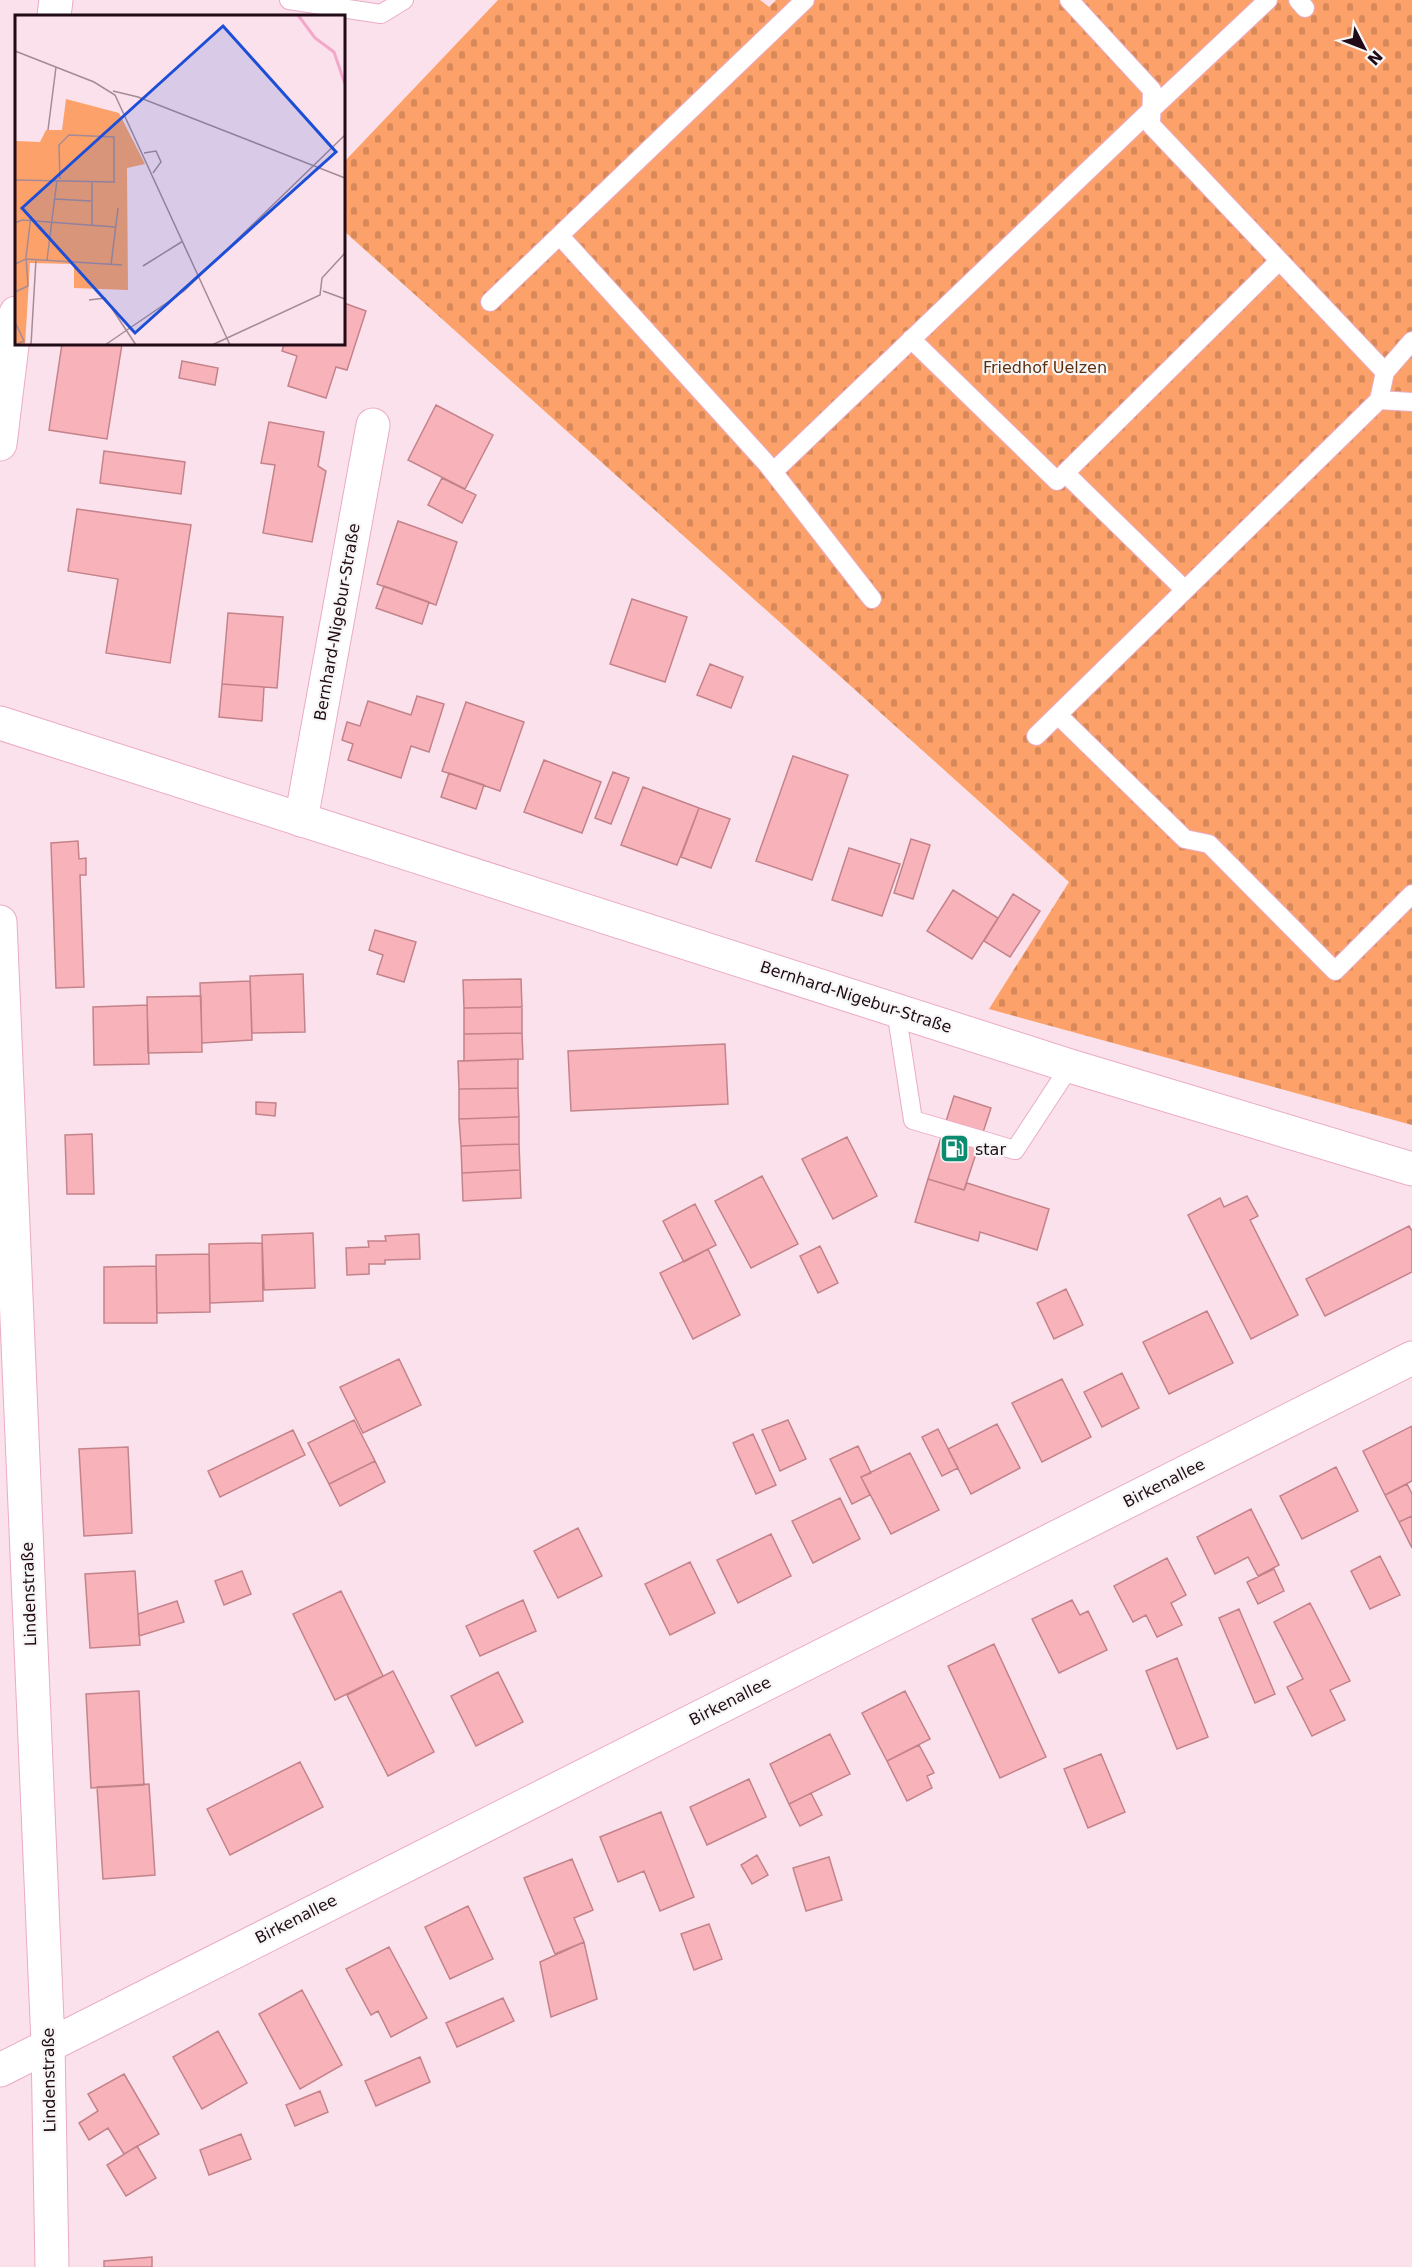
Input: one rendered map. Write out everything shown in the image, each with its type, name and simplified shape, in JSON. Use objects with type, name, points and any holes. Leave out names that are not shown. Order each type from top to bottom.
[{"type":"street","points":[[54,15],[56,0]]},
{"type":"street","points":[[0,444],[15,321]]},
{"type":"street","name":"Bernhard-Nigebur-Straße","points":[[302,820],[373,425]]},
{"type":"street","name":"Bernhard-Nigebur-Straße","points":[[0,723],[1070,1066],[1412,1169]]},
{"type":"street","name":"Lindenstraße","points":[[0,922],[48,2044],[52,2267]]},
{"type":"street","name":"Birkenallee","points":[[0,2070],[1412,1358]]},
{"type":"lane","points":[[289,0],[381,14],[404,0]]},
{"type":"lane","points":[[490,302],[805,0]]},
{"type":"lane","points":[[1069,0],[1152,90],[1151,125],[1384,372]]},
{"type":"lane","points":[[772,472],[1268,0]]},
{"type":"lane","points":[[560,236],[772,472],[872,599]]},
{"type":"lane","points":[[910,339],[1057,481],[1279,261]]},
{"type":"lane","points":[[1036,736],[1379,400],[1384,372],[1412,341]]},
{"type":"lane","points":[[1379,400],[1412,402]]},
{"type":"lane","points":[[1065,473],[1185,590]]},
{"type":"lane","points":[[1058,715],[1185,839],[1209,844],[1335,971],[1412,894]]},
{"type":"lane","points":[[896,1010],[913,1120],[1015,1150],[1070,1066]]},
{"type":"green space","name":"Friedhof Uelzen","points":[[498,0],[760,0],[769,7],[776,0],[1412,0],[1412,1125],[989,1009],[1069,882],[345,232],[345,161]]},
{"type":"building","points":[[345,303],[366,311],[347,370],[336,367],[326,398],[288,386],[297,356],[282,351],[284,345],[345,345]]},
{"type":"building","points":[[62,345],[122,345],[107,439],[49,430]]},
{"type":"building","points":[[182,361],[218,368],[215,385],[179,378]]},
{"type":"building","points":[[436,405],[493,435],[465,489],[408,460]]},
{"type":"building","points":[[269,422],[324,432],[318,466],[326,471],[312,542],[263,533],[275,465],[261,463]]},
{"type":"building","points":[[104,451],[185,462],[181,494],[100,483]]},
{"type":"building","points":[[442,478],[476,495],[462,523],[428,505]]},
{"type":"building","points":[[77,509],[191,525],[170,663],[106,653],[118,579],[68,571]]},
{"type":"building","points":[[398,521],[457,542],[436,605],[377,584]]},
{"type":"building","points":[[384,586],[429,602],[422,624],[376,608]]},
{"type":"building","points":[[632,599],[687,617],[665,682],[610,664]]},
{"type":"building","points":[[228,613],[283,617],[277,688],[222,684]]},
{"type":"building","points":[[710,664],[743,677],[731,708],[697,695]]},
{"type":"building","points":[[222,684],[264,687],[262,721],[219,717]]},
{"type":"building","points":[[417,696],[444,704],[429,752],[411,746],[401,778],[348,760],[353,744],[342,740],[347,722],[360,726],[368,701],[411,715]]},
{"type":"building","points":[[466,702],[524,722],[500,791],[442,771]]},
{"type":"building","points":[[793,756],[848,775],[812,880],[756,861]]},
{"type":"building","points":[[544,760],[601,782],[582,833],[524,812]]},
{"type":"building","points":[[613,772],[629,778],[611,824],[595,818]]},
{"type":"building","points":[[449,773],[484,785],[476,809],[441,797]]},
{"type":"building","points":[[643,787],[699,808],[677,865],[621,845]]},
{"type":"building","points":[[699,808],[730,819],[711,868],[681,857]]},
{"type":"building","points":[[911,839],[930,845],[913,899],[894,893]]},
{"type":"building","points":[[78,841],[79,859],[86,858],[86,875],[80,875],[84,987],[56,988],[51,843]]},
{"type":"building","points":[[849,848],[900,864],[882,916],[832,900]]},
{"type":"building","points":[[953,890],[998,918],[972,959],[927,931]]},
{"type":"building","points":[[1013,894],[1040,911],[1010,957],[984,941]]},
{"type":"building","points":[[375,930],[416,942],[404,982],[377,974],[383,955],[369,950]]},
{"type":"building","points":[[303,974],[305,1032],[252,1033],[250,976]]},
{"type":"building","points":[[521,979],[522,1007],[464,1008],[463,980]]},
{"type":"building","points":[[250,981],[252,1040],[202,1043],[200,983]]},
{"type":"building","points":[[201,996],[202,1052],[148,1053],[147,997]]},
{"type":"building","points":[[147,1005],[149,1064],[94,1065],[93,1007]]},
{"type":"building","points":[[522,1007],[522,1033],[464,1034],[464,1008]]},
{"type":"building","points":[[522,1033],[523,1059],[464,1061],[464,1034]]},
{"type":"building","points":[[725,1044],[728,1104],[571,1111],[568,1051]]},
{"type":"building","points":[[518,1059],[518,1088],[459,1089],[458,1061]]},
{"type":"building","points":[[518,1088],[519,1117],[459,1119],[459,1089]]},
{"type":"building","points":[[954,1096],[991,1108],[964,1190],[928,1179]]},
{"type":"building","points":[[256,1102],[276,1103],[275,1116],[256,1114]]},
{"type":"building","points":[[519,1117],[519,1144],[461,1146],[459,1119]]},
{"type":"building","points":[[92,1134],[94,1194],[67,1194],[65,1135]]},
{"type":"building","points":[[847,1137],[877,1196],[833,1219],[802,1159]]},
{"type":"building","points":[[519,1144],[520,1170],[462,1173],[461,1146]]},
{"type":"building","points":[[520,1170],[521,1198],[463,1201],[462,1173]]},
{"type":"building","points":[[762,1176],[798,1244],[751,1268],[715,1201]]},
{"type":"building","points":[[928,1179],[964,1190],[967,1183],[1049,1209],[1037,1250],[980,1232],[978,1241],[915,1222]]},
{"type":"building","points":[[1247,1196],[1258,1216],[1250,1220],[1298,1315],[1251,1339],[1188,1215],[1220,1198],[1224,1207]]},
{"type":"building","points":[[695,1204],[716,1245],[684,1262],[663,1221]]},
{"type":"building","points":[[1409,1226],[1412,1231],[1412,1272],[1325,1316],[1306,1279]]},
{"type":"building","points":[[313,1233],[315,1288],[264,1290],[262,1235]]},
{"type":"building","points":[[419,1234],[420,1259],[385,1260],[385,1264],[369,1264],[369,1274],[347,1275],[346,1248],[369,1247],[368,1241],[386,1241],[385,1236]]},
{"type":"building","points":[[262,1243],[263,1301],[210,1303],[209,1244]]},
{"type":"building","points":[[820,1246],[838,1283],[818,1293],[800,1256]]},
{"type":"building","points":[[708,1249],[740,1315],[693,1339],[660,1273]]},
{"type":"building","points":[[209,1254],[210,1312],[157,1313],[156,1255]]},
{"type":"building","points":[[156,1266],[157,1323],[104,1323],[104,1267]]},
{"type":"building","points":[[1066,1289],[1083,1325],[1054,1339],[1037,1303]]},
{"type":"building","points":[[1207,1311],[1233,1363],[1169,1394],[1143,1342]]},
{"type":"building","points":[[399,1359],[421,1405],[363,1433],[340,1387]]},
{"type":"building","points":[[1122,1373],[1139,1408],[1102,1427],[1084,1392]]},
{"type":"building","points":[[1062,1379],[1091,1437],[1042,1462],[1012,1403]]},
{"type":"building","points":[[354,1420],[375,1461],[329,1484],[308,1443]]},
{"type":"building","points":[[788,1420],[806,1459],[780,1471],[762,1430]]},
{"type":"building","points":[[997,1424],[1020,1468],[971,1494],[948,1449]]},
{"type":"building","points":[[1412,1426],[1412,1481],[1385,1495],[1363,1451]]},
{"type":"building","points":[[938,1429],[958,1468],[942,1476],[922,1437]]},
{"type":"building","points":[[293,1430],[305,1455],[220,1497],[208,1471]]},
{"type":"building","points":[[753,1434],[776,1485],[756,1494],[733,1443]]},
{"type":"building","points":[[858,1446],[871,1473],[861,1477],[870,1495],[852,1504],[830,1459]]},
{"type":"building","points":[[128,1447],[132,1533],[84,1536],[79,1449]]},
{"type":"building","points":[[910,1453],[939,1510],[891,1534],[861,1477]]},
{"type":"building","points":[[375,1461],[385,1482],[340,1506],[329,1484]]},
{"type":"building","points":[[1336,1467],[1358,1511],[1302,1539],[1280,1496]]},
{"type":"building","points":[[1407,1484],[1412,1494],[1412,1516],[1399,1522],[1385,1495]]},
{"type":"building","points":[[840,1498],[860,1539],[813,1563],[792,1521]]},
{"type":"building","points":[[1251,1509],[1279,1565],[1258,1576],[1248,1557],[1215,1574],[1197,1537]]},
{"type":"building","points":[[1412,1516],[1412,1548],[1399,1522]]},
{"type":"building","points":[[578,1528],[602,1576],[558,1598],[534,1551]]},
{"type":"building","points":[[771,1534],[791,1576],[738,1603],[717,1560]]},
{"type":"building","points":[[1380,1556],[1400,1595],[1370,1609],[1351,1571]]},
{"type":"building","points":[[1167,1558],[1186,1595],[1171,1603],[1182,1625],[1157,1637],[1146,1615],[1133,1622],[1114,1586]]},
{"type":"building","points":[[690,1562],[715,1613],[670,1635],[645,1584]]},
{"type":"building","points":[[1274,1569],[1284,1591],[1258,1604],[1247,1582]]},
{"type":"building","points":[[135,1571],[140,1645],[90,1648],[85,1574]]},
{"type":"building","points":[[242,1571],[251,1594],[224,1605],[215,1581]]},
{"type":"building","points":[[341,1591],[383,1676],[335,1700],[293,1614]]},
{"type":"building","points":[[523,1600],[536,1631],[480,1656],[466,1626]]},
{"type":"building","points":[[1072,1600],[1080,1615],[1088,1611],[1107,1650],[1059,1673],[1032,1619]]},
{"type":"building","points":[[177,1601],[184,1622],[139,1636],[138,1614]]},
{"type":"building","points":[[1310,1603],[1350,1681],[1330,1690],[1345,1720],[1312,1736],[1287,1687],[1303,1679],[1274,1622]]},
{"type":"building","points":[[1239,1609],[1275,1694],[1255,1703],[1219,1618]]},
{"type":"building","points":[[994,1644],[1046,1757],[1000,1778],[948,1666]]},
{"type":"building","points":[[1177,1658],[1208,1737],[1177,1749],[1146,1671]]},
{"type":"building","points":[[393,1671],[434,1752],[388,1776],[347,1695]]},
{"type":"building","points":[[498,1672],[523,1722],[476,1746],[451,1696]]},
{"type":"building","points":[[139,1691],[144,1785],[91,1788],[86,1694]]},
{"type":"building","points":[[905,1691],[930,1739],[887,1761],[862,1713]]},
{"type":"building","points":[[830,1734],[850,1774],[789,1804],[770,1764]]},
{"type":"building","points":[[919,1745],[934,1773],[927,1776],[932,1788],[907,1801],[887,1761]]},
{"type":"building","points":[[1101,1754],[1125,1812],[1088,1828],[1064,1769]]},
{"type":"building","points":[[300,1762],[323,1807],[230,1855],[207,1809]]},
{"type":"building","points":[[749,1779],[766,1817],[707,1845],[690,1807]]},
{"type":"building","points":[[149,1784],[155,1875],[103,1879],[97,1787]]},
{"type":"building","points":[[811,1793],[822,1815],[800,1826],[789,1804]]},
{"type":"building","points":[[661,1812],[694,1897],[660,1911],[644,1871],[618,1882],[600,1837]]},
{"type":"building","points":[[757,1855],[768,1875],[752,1884],[741,1865]]},
{"type":"building","points":[[829,1857],[842,1900],[806,1911],[793,1868]]},
{"type":"building","points":[[572,1859],[593,1910],[574,1918],[584,1942],[555,1954],[524,1878]]},
{"type":"building","points":[[468,1906],[493,1959],[450,1979],[425,1927]]},
{"type":"building","points":[[709,1924],[722,1959],[694,1970],[681,1934]]},
{"type":"building","points":[[584,1942],[597,1999],[551,2017],[540,1962]]},
{"type":"building","points":[[389,1947],[427,2018],[391,2037],[378,2011],[371,2015],[346,1969]]},
{"type":"building","points":[[302,1990],[342,2065],[300,2089],[259,2014]]},
{"type":"building","points":[[503,1998],[514,2021],[457,2047],[446,2023]]},
{"type":"building","points":[[218,2031],[247,2083],[202,2109],[173,2057]]},
{"type":"building","points":[[420,2057],[430,2082],[376,2106],[365,2081]]},
{"type":"building","points":[[124,2074],[159,2134],[124,2154],[108,2128],[89,2140],[79,2123],[98,2111],[88,2094]]},
{"type":"building","points":[[320,2091],[328,2112],[295,2126],[286,2105]]},
{"type":"building","points":[[241,2134],[251,2159],[209,2175],[200,2150]]},
{"type":"building","points":[[137,2146],[156,2178],[126,2196],[107,2165]]},
{"type":"building","points":[[152,2257],[152,2267],[104,2267],[104,2261]]},
{"type":"place","name":"star","points":[[954,1149]]}]
